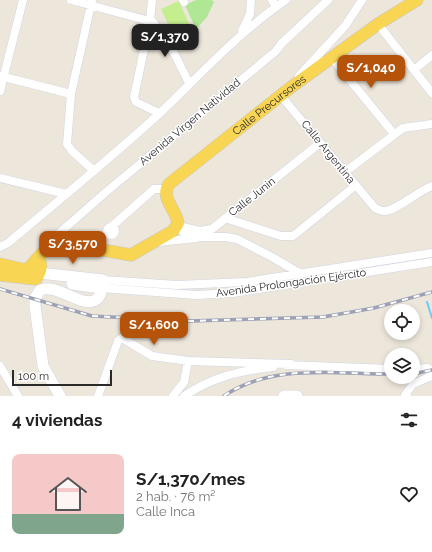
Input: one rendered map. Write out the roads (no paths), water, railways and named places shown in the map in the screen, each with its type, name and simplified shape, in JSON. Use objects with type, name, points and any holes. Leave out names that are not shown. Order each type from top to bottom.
[{"type":"main road","name":"Calle Precursores","points":[[165,189],[169,184],[286,92],[378,24],[417,0]]},
{"type":"main road","points":[[32,275],[39,257],[49,248],[54,246],[74,245],[130,255],[152,243],[176,227],[178,219],[165,194],[165,189]]},
{"type":"main road","points":[[0,264],[32,275]]},
{"type":"main road","points":[[0,275],[32,275],[102,284],[98,298],[92,302],[83,301],[49,288],[40,290],[35,298],[43,366],[60,396]]},
{"type":"main road","points":[[284,396],[297,396]]},
{"type":"street","points":[[0,92],[2,77],[23,0]]},
{"type":"street","points":[[71,0],[91,3],[153,22],[174,53],[190,83]]},
{"type":"street","points":[[152,0],[150,21],[134,97],[136,102],[160,113]]},
{"type":"street","points":[[242,33],[250,14],[250,0]]},
{"type":"street","points":[[0,247],[8,243],[94,171],[160,113],[274,3],[286,0]]},
{"type":"street","name":"Avenida Virgen Natividad","points":[[54,246],[57,236],[106,192],[276,51],[284,41],[328,0]]},
{"type":"street","points":[[286,92],[345,26],[362,0]]},
{"type":"street","points":[[91,3],[71,94],[67,144],[68,148],[94,171]]},
{"type":"street","points":[[378,24],[432,94]]},
{"type":"street","points":[[414,70],[432,55]]},
{"type":"street","points":[[332,58],[394,134]]},
{"type":"street","points":[[2,77],[71,94]]},
{"type":"street","name":"Calle Argentina","points":[[286,92],[320,143],[374,208],[383,212],[393,209],[419,191],[432,186]]},
{"type":"street","points":[[345,172],[403,128],[432,124]]},
{"type":"street","name":"Calle Junin","points":[[176,227],[206,232],[212,229],[320,143]]},
{"type":"street","points":[[0,178],[66,194]]},
{"type":"street","points":[[225,218],[281,236],[289,237],[298,234],[355,186]]},
{"type":"street","points":[[111,227],[154,189],[165,189]]},
{"type":"street","points":[[176,227],[200,237]]},
{"type":"street","points":[[152,243],[200,237],[226,237],[237,239],[301,274]]},
{"type":"street","name":"Avenida Prolongación Ejército","points":[[102,284],[177,285],[247,282],[432,253]]},
{"type":"street","name":"Avenida Prolongación Ejército","points":[[102,284],[196,295],[233,293],[432,262]]},
{"type":"street","points":[[0,280],[32,275]]},
{"type":"street","points":[[98,396],[118,341],[122,338],[126,339],[149,356],[188,361],[291,364],[384,369]]},
{"type":"street","points":[[173,396],[184,382],[188,361]]},
{"type":"street","points":[[184,396],[204,383],[244,370],[291,364]]},
{"type":"street","points":[[0,366],[18,396]]},
{"type":"street","points":[[406,395],[413,384],[432,375],[428,368],[420,369]]},
{"type":"waterway","points":[[317,275],[423,258]]},
{"type":"waterway","points":[[228,290],[299,278]]},
{"type":"waterway","points":[[427,302],[432,318]]},
{"type":"railway","points":[[0,289],[92,316],[190,321],[323,317],[374,308],[432,292]]},
{"type":"railway","points":[[420,373],[432,370]]},
{"type":"railway","points":[[224,396],[243,386],[263,379],[283,375],[327,372],[384,374]]}]
